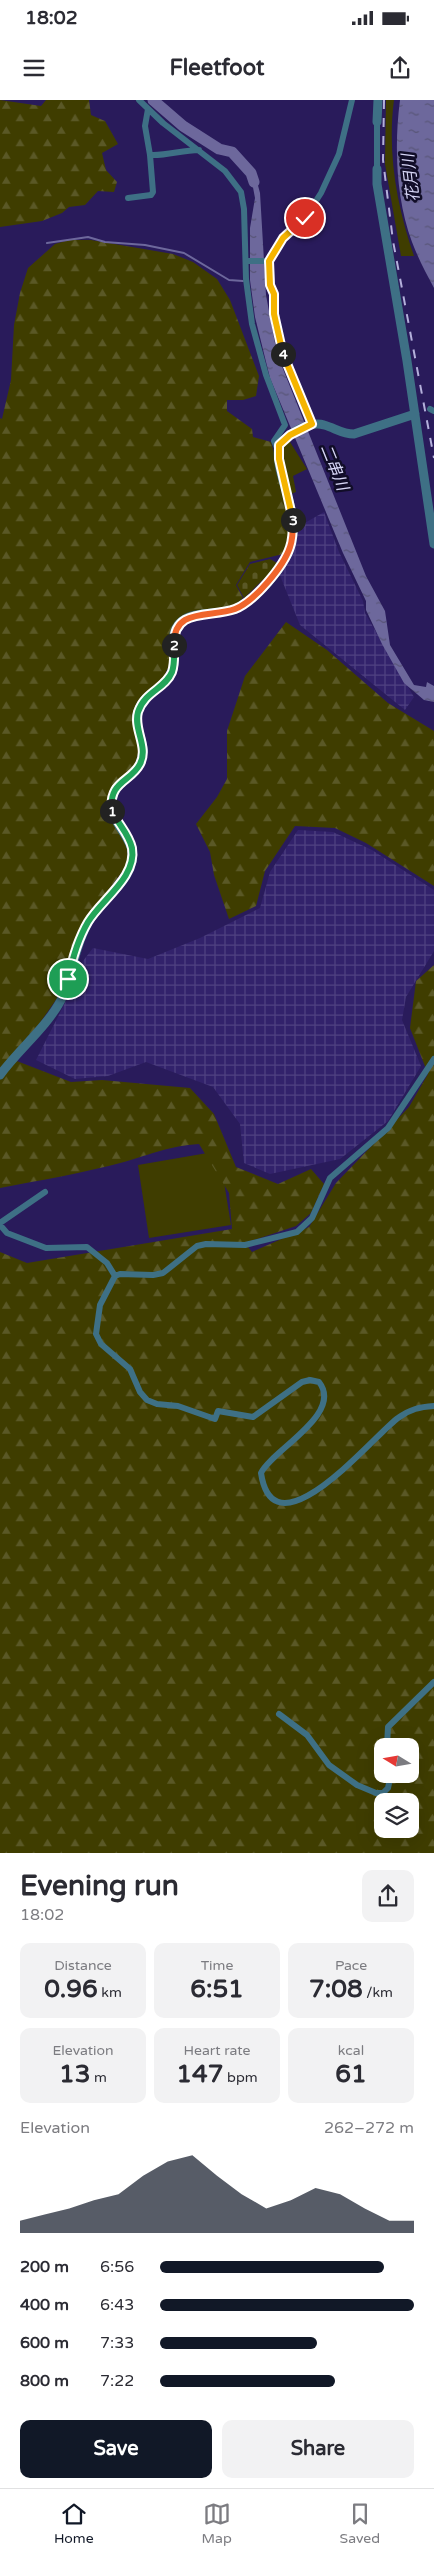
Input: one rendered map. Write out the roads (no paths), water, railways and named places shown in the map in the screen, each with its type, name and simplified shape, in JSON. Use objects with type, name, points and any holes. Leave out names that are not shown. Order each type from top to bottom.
[{"type":"street","points":[[0,1075],[50,1017],[61,998],[76,951],[88,922],[131,868],[132,849],[129,838],[112,810],[112,799],[123,779],[140,765],[143,753],[137,715],[141,704],[148,694],[166,681],[172,672],[173,636],[177,626],[184,620],[195,616],[236,609],[253,596],[264,585],[289,551],[293,531],[292,510],[278,450],[274,441],[285,424],[266,374],[252,324],[246,261],[244,209],[241,192],[225,170],[139,100]]},
{"type":"street","points":[[311,425],[280,345],[274,314],[275,299],[270,285],[269,261],[283,238],[305,218],[321,193],[339,154],[352,100]]},
{"type":"street","points":[[378,100],[377,184],[431,510],[434,544]]},
{"type":"street","points":[[128,198],[151,195],[153,192],[145,126],[148,108]]},
{"type":"street","points":[[150,155],[167,156],[186,150],[199,150]]},
{"type":"street","points":[[246,261],[269,261]]},
{"type":"street","points":[[278,450],[279,445],[290,435],[311,425],[325,425],[346,434],[354,434],[415,414]]},
{"type":"street","points":[[434,1059],[388,1128],[330,1178],[312,1218],[297,1232],[245,1245],[206,1244],[197,1246],[163,1273],[153,1276],[120,1274],[114,1276],[100,1305],[96,1334],[106,1350],[130,1369],[140,1392],[147,1400],[157,1404],[178,1406],[215,1420],[218,1410],[253,1417],[302,1382],[314,1380],[323,1387],[325,1396],[322,1404],[304,1432],[261,1473],[265,1488],[275,1500],[296,1501],[315,1493],[339,1474],[386,1427],[398,1418],[417,1408],[434,1406]]},
{"type":"street","points":[[45,1192],[0,1224],[7,1233],[46,1248],[88,1247],[108,1263],[114,1276]]},
{"type":"street","points":[[387,1738],[388,1727],[434,1682]]},
{"type":"street","points":[[279,1714],[311,1739],[329,1765],[357,1785],[376,1794],[383,1793],[388,1788],[389,1783]]},
{"type":"water","name":"花月川","points":[[400,100],[434,100],[434,288],[414,248],[403,208],[397,154]]},
{"type":"water","points":[[249,168],[256,178],[260,193],[266,295],[277,354],[366,576],[385,611],[390,645],[414,685],[426,687],[427,682],[434,686],[434,702],[424,700],[404,683],[382,644],[366,610],[366,601],[343,553],[270,378],[255,317],[250,280],[250,228],[255,198],[252,182],[245,170]]},
{"type":"waterway","name":"二串川","points":[[153,100],[183,126],[219,149],[232,152],[251,173],[254,182]]},
{"type":"waterway","points":[[47,243],[88,237],[105,242],[145,245],[184,253],[229,280],[243,281]]},
{"type":"railway","points":[[384,100],[383,160],[393,241],[434,458]]}]
